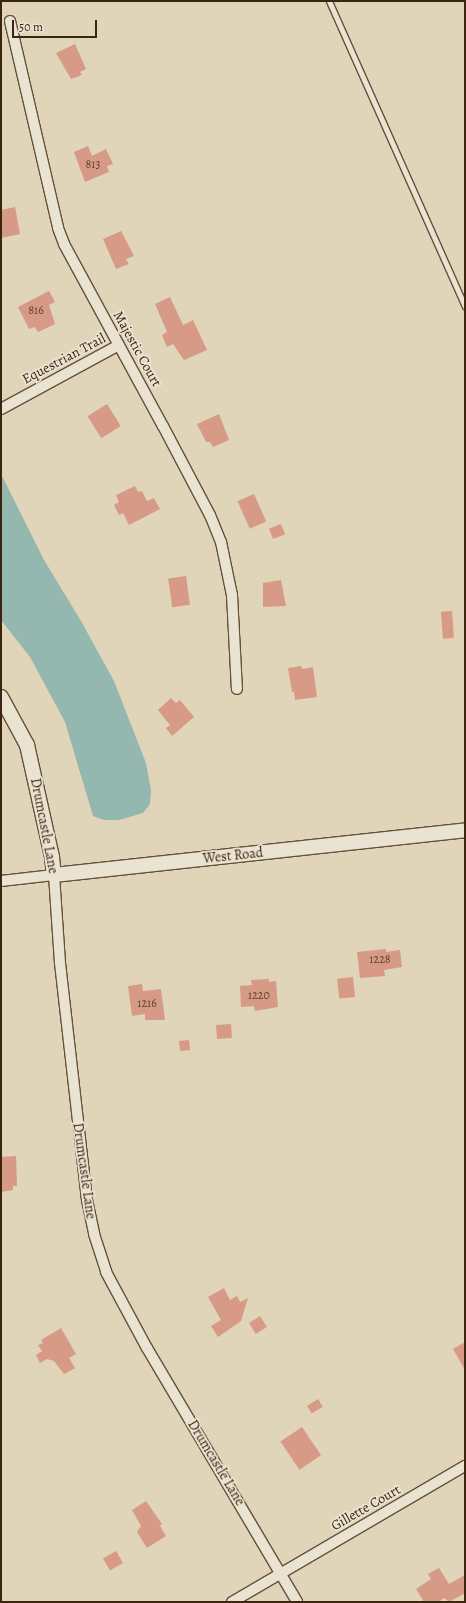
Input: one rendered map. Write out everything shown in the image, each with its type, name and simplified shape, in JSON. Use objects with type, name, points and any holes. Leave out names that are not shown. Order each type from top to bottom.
[{"type":"street","name":"Majestic Court","points":[[10,21],[58,228],[73,263],[119,345],[210,515],[221,542],[232,595],[237,689]]},
{"type":"street","name":"Equestrian Trail","points":[[1,409],[119,345]]},
{"type":"street","name":"Drumcastle Lane","points":[[1,697],[27,745],[52,857],[78,1124],[88,1209],[96,1242],[106,1272],[118,1297],[297,1602]]},
{"type":"street","name":"West Road","points":[[1,881],[465,830]]},
{"type":"street","name":"Gillette Court","points":[[232,1602],[465,1466]]},
{"type":"lane","points":[[328,1],[465,306]]},
{"type":"water","points":[[1,474],[44,560],[81,621],[114,681],[146,763],[151,790],[150,804],[143,813],[119,820],[104,820],[93,816],[65,722],[30,657],[1,620]]},
{"type":"building","points":[[75,44],[86,69],[80,72],[82,75],[71,79],[56,53]]},
{"type":"building","points":[[88,146],[92,156],[106,149],[113,164],[107,166],[109,172],[85,182],[74,152]]},
{"type":"building","points":[[15,207],[20,234],[1,238],[1,210]]},
{"type":"building","points":[[121,231],[134,256],[126,259],[129,264],[116,269],[103,239]]},
{"type":"building","points":[[49,291],[55,302],[49,305],[55,324],[38,332],[35,327],[29,329],[18,307]]},
{"type":"building","points":[[170,297],[183,325],[193,320],[207,350],[184,360],[173,344],[167,347],[162,335],[167,332],[155,304]]},
{"type":"building","points":[[107,404],[121,426],[101,438],[87,416]]},
{"type":"building","points":[[219,414],[229,440],[213,447],[210,442],[206,442],[197,424]]},
{"type":"building","points":[[135,486],[138,492],[142,491],[147,501],[154,498],[160,509],[129,525],[123,513],[119,515],[114,505],[119,502],[116,495]]},
{"type":"building","points":[[254,494],[266,521],[250,529],[238,501]]},
{"type":"building","points":[[281,524],[285,534],[273,539],[269,529]]},
{"type":"building","points":[[186,576],[190,605],[172,607],[168,579]]},
{"type":"building","points":[[281,580],[286,606],[263,607],[263,583]]},
{"type":"building","points":[[452,611],[454,638],[443,639],[441,612]]},
{"type":"building","points":[[301,666],[302,669],[313,667],[317,697],[295,700],[294,692],[292,692],[288,668]]},
{"type":"building","points":[[171,698],[176,703],[180,700],[194,717],[172,736],[166,728],[170,725],[158,710]]},
{"type":"building","points":[[386,949],[386,952],[400,950],[402,967],[384,970],[385,976],[360,978],[357,952]]},
{"type":"building","points":[[353,977],[355,997],[339,999],[337,979]]},
{"type":"building","points":[[269,979],[269,982],[276,981],[278,1007],[255,1011],[254,1006],[241,1007],[240,986],[252,985],[251,980]]},
{"type":"building","points":[[142,984],[143,991],[161,989],[165,1020],[145,1020],[145,1014],[132,1016],[128,986]]},
{"type":"building","points":[[231,1024],[232,1038],[217,1039],[216,1025]]},
{"type":"building","points":[[189,1040],[190,1050],[180,1051],[179,1041]]},
{"type":"building","points":[[16,1156],[17,1186],[13,1186],[13,1190],[1,1192],[1,1157]]},
{"type":"building","points":[[224,1288],[230,1300],[237,1296],[240,1302],[248,1298],[241,1321],[218,1337],[211,1326],[221,1320],[208,1297]]},
{"type":"building","points":[[260,1316],[267,1327],[256,1334],[249,1323]]},
{"type":"building","points":[[61,1328],[76,1354],[69,1358],[75,1368],[64,1374],[54,1361],[47,1359],[40,1363],[36,1355],[42,1351],[38,1345],[43,1343],[41,1340]]},
{"type":"building","points":[[465,1342],[465,1370],[453,1349]]},
{"type":"building","points":[[318,1399],[323,1407],[312,1414],[307,1406]]},
{"type":"building","points":[[302,1427],[321,1455],[299,1470],[280,1442]]},
{"type":"building","points":[[146,1501],[162,1524],[160,1526],[166,1536],[147,1548],[137,1532],[141,1526],[132,1510]]},
{"type":"building","points":[[116,1551],[123,1563],[110,1571],[103,1558]]},
{"type":"building","points":[[439,1568],[449,1584],[465,1575],[465,1593],[449,1602],[444,1598],[438,1602],[424,1602],[416,1589],[431,1579],[428,1574]]}]
